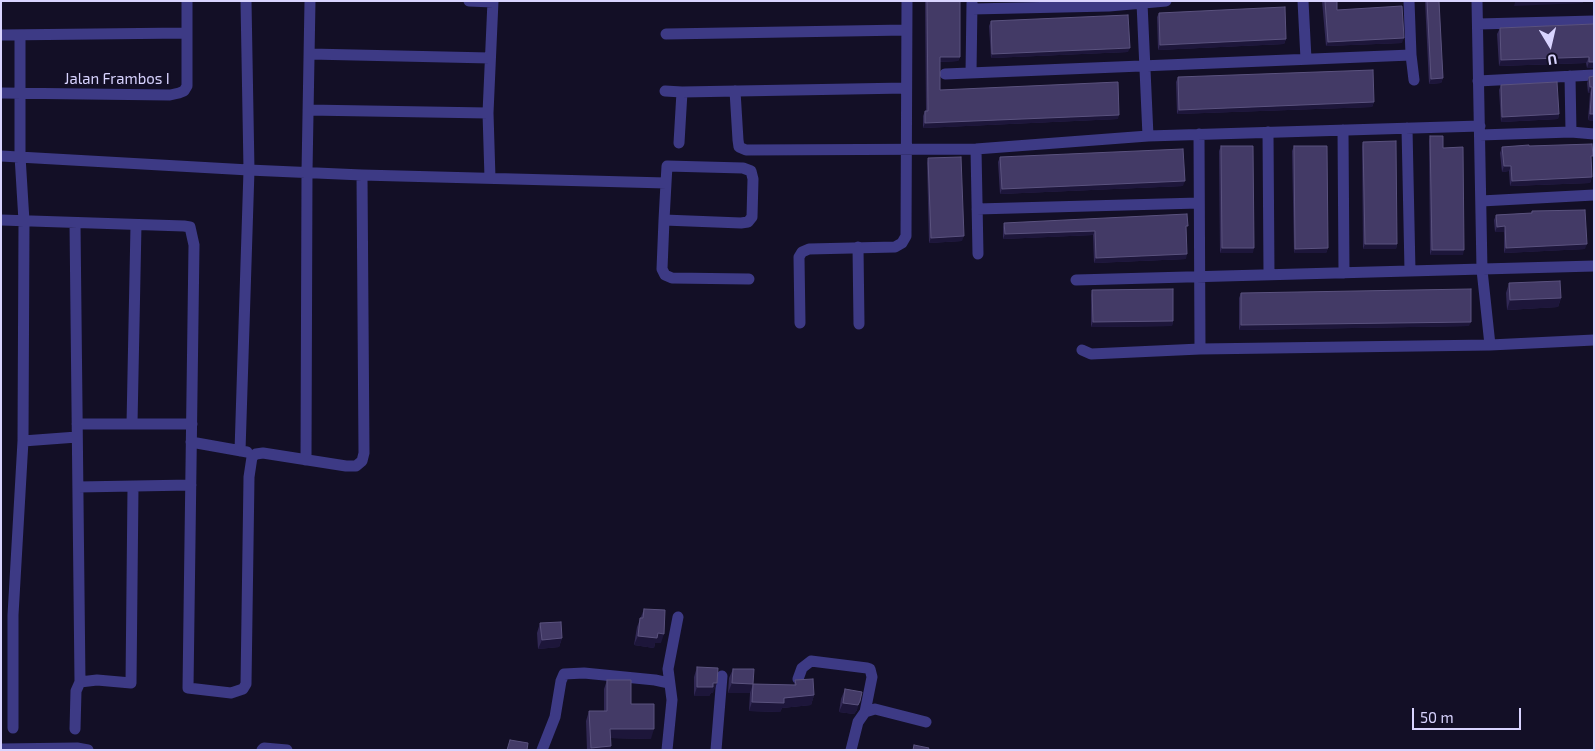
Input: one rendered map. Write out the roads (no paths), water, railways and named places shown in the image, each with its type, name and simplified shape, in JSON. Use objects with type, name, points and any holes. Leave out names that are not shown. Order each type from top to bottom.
[{"type":"street","name":"Jalan Frambos I","points":[[1,92],[179,94],[187,86],[187,1]]},
{"type":"street","points":[[240,451],[249,170],[246,1]]},
{"type":"street","points":[[306,460],[307,172],[310,1]]},
{"type":"street","points":[[469,1],[492,2],[488,113],[490,178]]},
{"type":"street","points":[[800,323],[799,257],[802,252],[809,249],[895,247],[902,243],[906,236],[907,1]]},
{"type":"street","points":[[970,73],[972,5],[1109,4],[1166,1]]},
{"type":"street","points":[[1303,1],[1306,59]]},
{"type":"street","points":[[1409,1],[1414,80]]},
{"type":"street","points":[[1476,1],[1482,201],[1482,270],[1490,345]]},
{"type":"street","points":[[1142,3],[1148,136]]},
{"type":"street","points":[[1478,24],[1594,21]]},
{"type":"street","points":[[666,34],[906,30]]},
{"type":"street","points":[[1,35],[186,32]]},
{"type":"street","points":[[13,728],[14,615],[23,441],[24,221],[20,156],[20,36]]},
{"type":"street","points":[[310,54],[490,58]]},
{"type":"street","points":[[946,74],[1411,55]]},
{"type":"street","points":[[1478,81],[1594,75]]},
{"type":"street","points":[[1570,76],[1571,132]]},
{"type":"street","points":[[665,91],[906,88]]},
{"type":"street","points":[[735,91],[739,147],[746,150],[976,149],[1148,136],[1408,128],[1594,134]]},
{"type":"street","points":[[679,143],[682,92]]},
{"type":"street","points":[[308,110],[488,113]]},
{"type":"street","points":[[1408,128],[1410,271]]},
{"type":"street","points":[[1343,130],[1344,273]]},
{"type":"street","points":[[1268,132],[1269,274]]},
{"type":"street","points":[[1200,134],[1200,349]]},
{"type":"street","points":[[976,149],[978,254]]},
{"type":"street","points":[[1,156],[362,175],[666,183]]},
{"type":"street","points":[[664,220],[748,222],[752,217],[753,179],[751,171],[743,168],[666,166],[662,269],[665,275],[672,278],[749,279]]},
{"type":"street","points":[[191,442],[256,454],[263,453],[346,466],[356,466],[362,461],[364,453],[362,175]]},
{"type":"street","points":[[1482,201],[1594,195]]},
{"type":"street","points":[[977,209],[1199,203]]},
{"type":"street","points":[[1,220],[184,226],[190,228],[192,232],[194,245],[188,688],[231,693],[243,690],[246,684],[249,477],[250,462],[256,454]]},
{"type":"street","points":[[75,223],[80,682],[76,691],[75,730]]},
{"type":"street","points":[[132,424],[136,225]]},
{"type":"street","points":[[858,247],[859,324]]},
{"type":"street","points":[[1076,280],[1594,266]]},
{"type":"street","points":[[1082,350],[1091,354],[1200,349],[1490,345],[1594,340]]},
{"type":"street","points":[[77,424],[192,424]]},
{"type":"street","points":[[23,441],[77,437]]},
{"type":"street","points":[[78,487],[191,485]]},
{"type":"street","points":[[80,682],[97,680],[131,682],[133,487]]},
{"type":"street","points":[[667,750],[672,700],[668,669],[678,617]]},
{"type":"street","points":[[798,679],[802,668],[811,661],[870,669],[872,677],[865,712],[858,722],[851,750]]},
{"type":"street","points":[[542,750],[555,717],[560,681],[564,674],[571,672],[619,676],[669,683]]},
{"type":"street","points":[[716,750],[722,676]]},
{"type":"street","points":[[865,712],[875,709],[926,722]]},
{"type":"street","points":[[1,749],[77,748],[88,750]]},
{"type":"street","points":[[262,750],[264,748],[287,750]]}]
